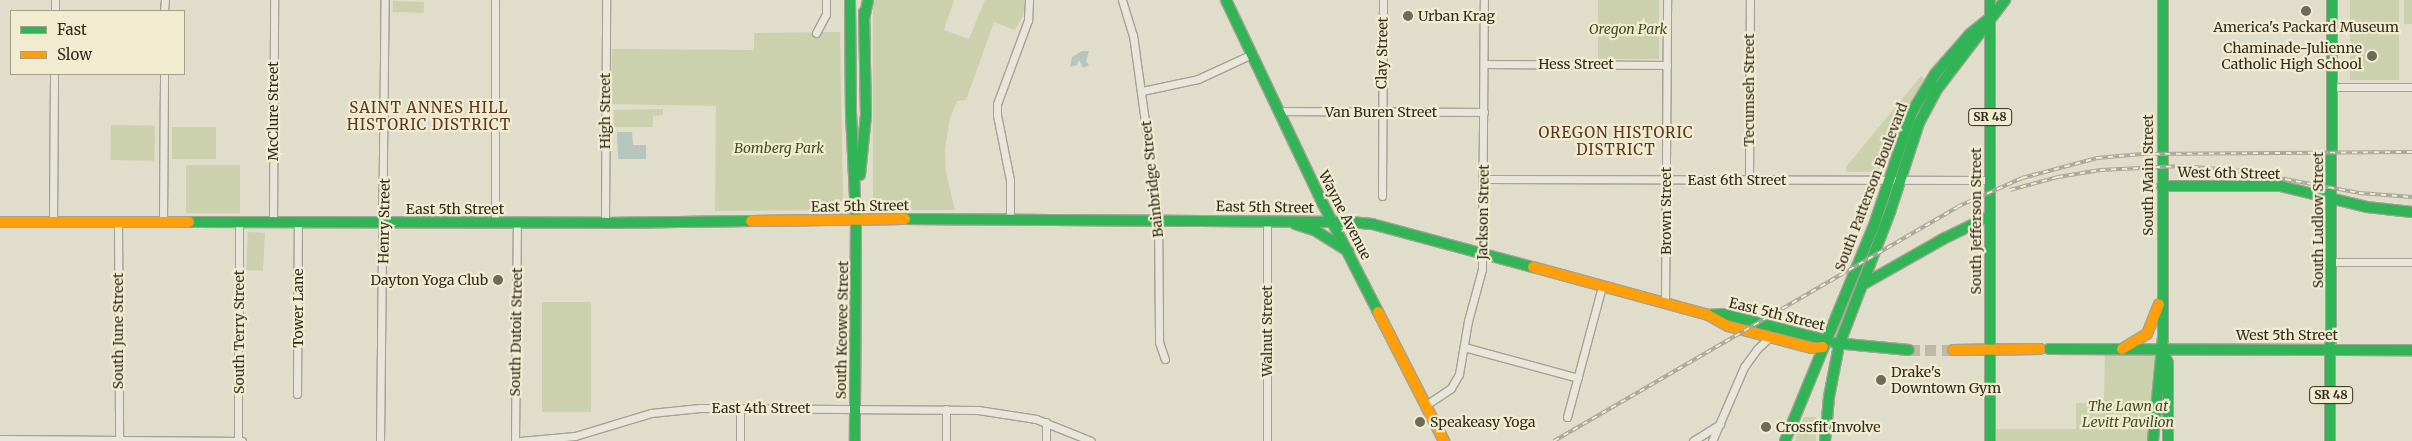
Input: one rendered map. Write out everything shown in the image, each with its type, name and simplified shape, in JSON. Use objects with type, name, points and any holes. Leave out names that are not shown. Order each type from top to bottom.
[{"type":"main road","name":"South Keowee Street","points":[[850,0],[851,114],[856,220],[855,441]]},
{"type":"main road","name":"South Keowee Street","points":[[856,220],[866,115],[864,19],[866,0]]},
{"type":"main road","name":"Wayne Avenue","points":[[1226,0],[1332,222],[1443,441]]},
{"type":"main road","name":"South Jefferson Street","points":[[1990,0],[1990,441]]},
{"type":"main road","name":"South Patterson Boulevard","points":[[1825,441],[1830,388],[1840,345],[1916,131],[1928,104],[2005,0]]},
{"type":"main road","name":"South Main Street","points":[[2153,441],[2158,363],[2162,350],[2163,0]]},
{"type":"main road","name":"South Ludlow Street","points":[[2330,441],[2332,349],[2332,0]]},
{"type":"main road","name":"South Patterson Boulevard","points":[[1785,441],[1873,228],[1907,126],[1925,90],[1970,34],[1990,18]]},
{"type":"main road","points":[[1966,52],[1977,51],[1990,59]]},
{"type":"main road","name":"West 6th Street","points":[[2162,186],[2267,185],[2367,207],[2412,212]]},
{"type":"main road","points":[[1862,285],[1943,239],[1990,216]]},
{"type":"main road","name":"East 5th Street","points":[[0,222],[605,223],[1010,219],[1267,220],[1372,224],[1708,315],[1728,326],[1812,348],[1824,344]]},
{"type":"main road","points":[[1287,221],[1316,231],[1348,251]]},
{"type":"main road","points":[[2122,349],[2148,334],[2162,288]]},
{"type":"main road","name":"East 5th Street","points":[[1708,315],[1723,314],[1824,344],[1909,350]]},
{"type":"main road","points":[[1953,350],[2162,350]]},
{"type":"main road","name":"South Main Street","points":[[2162,350],[2168,363],[2168,441]]},
{"type":"main road","name":"West 5th Street","points":[[2162,350],[2412,350]]},
{"type":"street","name":"McClure Street","points":[[273,222],[274,0]]},
{"type":"street","name":"Henry Street","points":[[380,441],[384,222],[385,0]]},
{"type":"street","points":[[495,0],[495,223]]},
{"type":"street","name":"High Street","points":[[605,223],[606,0]]},
{"type":"street","points":[[816,33],[826,14],[826,0]]},
{"type":"street","points":[[1010,219],[1010,180],[996,115],[997,104],[1028,20],[1029,0]]},
{"type":"street","name":"Bainbridge Street","points":[[1122,0],[1133,36],[1159,220],[1159,342],[1165,359]]},
{"type":"street","name":"Clay Street","points":[[1382,196],[1383,0]]},
{"type":"street","name":"Jackson Street","points":[[1426,405],[1444,394],[1456,382],[1482,269],[1484,0]]},
{"type":"street","name":"Brown Street","points":[[1665,303],[1667,0]]},
{"type":"street","name":"Tecumseh Street","points":[[1749,180],[1750,0]]},
{"type":"street","points":[[1142,91],[1198,79],[1252,54]]},
{"type":"street","name":"Hess Street","points":[[1484,64],[1667,65]]},
{"type":"street","points":[[53,222],[54,75]]},
{"type":"street","points":[[163,222],[164,75]]},
{"type":"street","points":[[2332,87],[2412,87]]},
{"type":"street","name":"Van Buren Street","points":[[1279,111],[1484,112]]},
{"type":"street","name":"East 6th Street","points":[[1484,179],[1990,180]]},
{"type":"street","name":"Walnut Street","points":[[1267,220],[1267,441]]},
{"type":"street","name":"South June Street","points":[[118,222],[118,440]]},
{"type":"street","name":"South Terry Street","points":[[238,441],[239,222]]},
{"type":"street","name":"Tower Lane","points":[[297,394],[298,222]]},
{"type":"street","name":"South Dutoit Street","points":[[515,441],[517,223]]},
{"type":"street","points":[[2332,262],[2412,262]]},
{"type":"street","points":[[1567,417],[1602,286]]},
{"type":"street","points":[[1712,441],[1744,367],[1757,349],[1770,337]]},
{"type":"street","points":[[1464,347],[1578,378]]},
{"type":"street","points":[[740,408],[740,441]]},
{"type":"street","name":"East 4th Street","points":[[520,441],[575,436],[634,416],[664,410],[740,408],[946,409],[997,412],[1046,422],[1091,441]]},
{"type":"street","points":[[946,409],[946,441]]},
{"type":"street","points":[[1046,422],[1046,441]]},
{"type":"street","points":[[1693,441],[1720,424]]},
{"type":"street","points":[[0,439],[242,441]]},
{"type":"green space","points":[[873,0],[954,0],[944,30],[969,39],[985,0],[1025,0],[1023,16],[1015,30],[994,22],[966,100],[957,101],[950,118],[945,149],[946,173],[955,210],[880,210],[873,201]]},
{"type":"green space","name":"Oregon Park","points":[[1598,0],[1659,0],[1659,59],[1598,59]]},
{"type":"green space","points":[[2350,0],[2399,0],[2399,80],[2350,80]]},
{"type":"green space","points":[[2404,0],[2412,0],[2412,24],[2404,24]]},
{"type":"green space","points":[[393,1],[424,2],[424,13],[393,12]]},
{"type":"green space","name":"Bomberg Park","points":[[840,32],[843,199],[841,204],[833,210],[715,211],[716,106],[611,104],[612,49],[754,50],[754,33]]},
{"type":"green space","points":[[1921,76],[1926,80],[1887,172],[1847,172],[1846,167]]},
{"type":"green space","points":[[663,109],[663,115],[653,116],[653,127],[614,127],[614,110]]},
{"type":"green space","points":[[111,125],[155,126],[154,161],[110,160]]},
{"type":"green space","points":[[172,127],[216,127],[216,159],[172,159]]},
{"type":"green space","points":[[186,165],[240,165],[240,213],[186,213]]},
{"type":"green space","points":[[248,232],[265,233],[263,271],[246,270]]},
{"type":"green space","points":[[542,302],[591,302],[591,412],[542,412]]},
{"type":"green space","name":"The Lawn at Levitt Pavilion","points":[[2105,349],[2162,350],[2153,441],[1990,441],[1990,429],[2076,429],[2076,403],[2104,403]]},
{"type":"green space","points":[[1804,417],[1816,417],[1816,441],[1795,441]]},
{"type":"shaded area","points":[[1082,51],[1089,51],[1086,61],[1089,65],[1083,68],[1079,60],[1077,65],[1070,67],[1072,57]]},
{"type":"shaded area","points":[[617,132],[632,132],[633,145],[646,145],[646,159],[618,159]]},
{"type":"tunnel","points":[[1909,350],[1953,350]]},
{"type":"railway","points":[[1554,441],[1957,207],[2022,178],[2097,158],[2143,154],[2412,152]]},
{"type":"railway","points":[[2010,190],[2058,177],[2100,170],[2182,166],[2242,171],[2359,193],[2412,197]]},
{"type":"traffic: fast","points":[[850,0],[851,113],[856,220],[855,441]]},
{"type":"traffic: fast","points":[[864,19],[868,0]]},
{"type":"traffic: fast","points":[[1226,0],[1323,204],[1378,312]]},
{"type":"traffic: fast","points":[[1990,0],[1990,18]]},
{"type":"traffic: fast","points":[[1839,345],[1890,212],[1919,123],[1938,88],[2005,0]]},
{"type":"traffic: fast","points":[[2153,441],[2163,337],[2163,0]]},
{"type":"traffic: fast","points":[[2330,441],[2332,0]]},
{"type":"traffic: fast","points":[[860,175],[866,115],[864,12]]},
{"type":"traffic: fast","points":[[1990,18],[1990,441]]},
{"type":"traffic: fast","points":[[1785,441],[1873,228],[1912,112],[1935,74],[1970,34],[1990,18]]},
{"type":"traffic: fast","points":[[2162,186],[2280,186],[2367,207],[2412,212]]},
{"type":"traffic: fast","points":[[1862,285],[1943,239],[1990,216]]},
{"type":"traffic: fast","points":[[905,219],[1350,222],[1372,224],[1533,267]]},
{"type":"traffic: fast","points":[[189,222],[605,223],[751,221]]},
{"type":"traffic: fast","points":[[1295,224],[1316,231],[1348,251]]},
{"type":"traffic: fast","points":[[1708,315],[1723,314],[1826,340]]},
{"type":"traffic: fast","points":[[1835,343],[1909,350]]},
{"type":"traffic: fast","points":[[1825,441],[1829,397],[1839,345]]},
{"type":"traffic: fast","points":[[2049,349],[2412,350]]},
{"type":"traffic: fast","points":[[2162,350],[2168,363],[2168,441]]},
{"type":"traffic: slow","points":[[751,221],[905,219]]},
{"type":"traffic: slow","points":[[0,222],[189,222]]},
{"type":"traffic: slow","points":[[1533,267],[1708,315],[1728,326],[1812,348],[1823,347]]},
{"type":"traffic: slow","points":[[2122,349],[2147,334],[2159,304]]},
{"type":"traffic: slow","points":[[1378,312],[1444,441]]},
{"type":"traffic: slow","points":[[1953,350],[2040,349]]},
{"type":"place","name":"America's Packard Museum","points":[[2306,11]]},
{"type":"place","name":"Urban Krag","points":[[1408,16]]},
{"type":"place","name":"Chaminade-Julienne Catholic High School","points":[[2372,56]]},
{"type":"place","name":"Dayton Yoga Club","points":[[498,280]]},
{"type":"place","name":"Drake's Downtown Gym","points":[[1881,380]]},
{"type":"place","name":"Speakeasy Yoga","points":[[1420,422]]},
{"type":"place","name":"Crossfit Involve","points":[[1766,427]]},
{"type":"district","name":"SAINT ANNES HILL HISTORIC DISTRICT","points":[[429,116]]},
{"type":"district","name":"OREGON HISTORIC DISTRICT","points":[[1616,140]]}]
